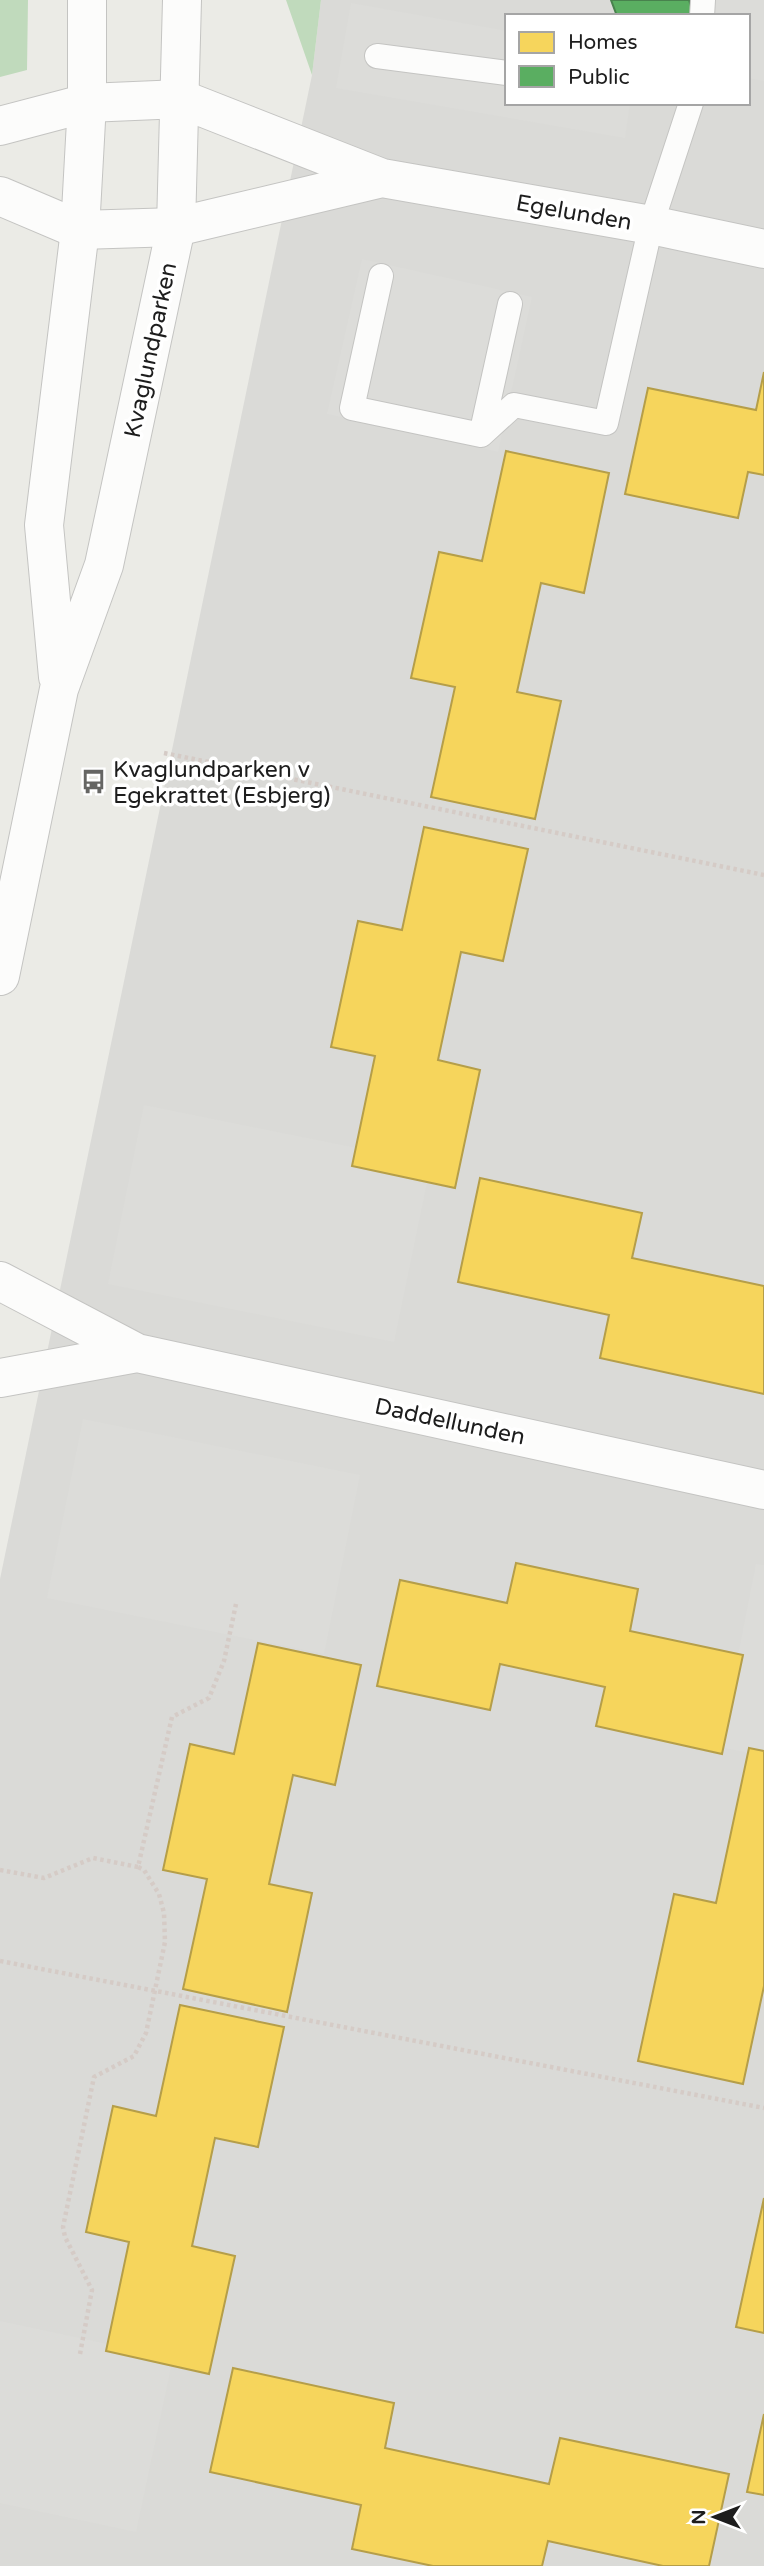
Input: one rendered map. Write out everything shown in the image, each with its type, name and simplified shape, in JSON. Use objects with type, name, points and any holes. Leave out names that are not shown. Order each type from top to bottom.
[{"type":"street","name":"Kvaglundparken","points":[[59,689],[44,525],[80,230],[87,103],[87,0]]},
{"type":"street","name":"Kvaglundparken","points":[[0,976],[59,689],[104,565],[176,226],[182,0]]},
{"type":"street","name":"Egelunden","points":[[0,126],[87,103],[181,99],[382,178],[651,225],[764,249]]},
{"type":"street","name":"Egelunden","points":[[80,230],[176,226],[382,178]]},
{"type":"street","points":[[0,196],[80,230]]},
{"type":"street","name":"Daddellunden","points":[[0,1281],[137,1353],[764,1490]]},
{"type":"street","name":"Daddellunden","points":[[0,1378],[137,1353]]},
{"type":"lane","points":[[377,56],[505,73]]},
{"type":"lane","points":[[481,435],[514,405],[606,423],[651,225],[690,105]]},
{"type":"lane","points":[[382,276],[352,408],[481,435]]},
{"type":"lane","points":[[481,435],[510,304]]},
{"type":"path","points":[[164,753],[764,875]]},
{"type":"path","points":[[138,1867],[172,1717],[209,1698],[224,1661],[236,1604]]},
{"type":"path","points":[[0,1870],[44,1878],[93,1858],[138,1867],[144,1870],[159,1894],[164,1913],[165,1942],[146,2033],[134,2056],[94,2077],[63,2227],[65,2237],[92,2290],[80,2354]]},
{"type":"path","points":[[0,1961],[764,2108]]},
{"type":"shaded area","points":[[321,0],[764,0],[764,2566],[0,2566],[0,1579],[312,75]]},
{"type":"shaded area","points":[[693,0],[764,0],[764,81],[750,78],[750,14],[697,14]]},
{"type":"shaded area","points":[[351,3],[505,31],[505,105],[630,105],[625,138],[336,88]]},
{"type":"shaded area","points":[[362,259],[532,297],[498,452],[327,414]]},
{"type":"shaded area","points":[[144,1105],[431,1163],[394,1342],[108,1284]]},
{"type":"shaded area","points":[[83,1419],[360,1475],[324,1654],[47,1598]]},
{"type":"shaded area","points":[[756,1564],[764,1565],[764,1756],[720,1747]]},
{"type":"shaded area","points":[[0,2321],[173,2358],[136,2532],[0,2503]]},
{"type":"green space","points":[[0,0],[28,0],[27,70],[0,77]]},
{"type":"green space","points":[[286,0],[321,0],[312,75]]},
{"type":"building: Homes","points":[[764,372],[764,475],[748,472],[738,518],[625,494],[648,388],[756,410]]},
{"type":"building: Homes","points":[[506,451],[609,473],[584,593],[541,583],[517,692],[561,701],[535,819],[431,797],[455,687],[411,678],[439,552],[482,561]]},
{"type":"building: Homes","points":[[424,827],[528,849],[503,961],[461,952],[438,1060],[480,1070],[455,1188],[352,1166],[375,1056],[331,1047],[358,921],[402,930]]},
{"type":"building: Homes","points":[[480,1178],[642,1213],[632,1258],[764,1286],[764,1394],[600,1358],[609,1315],[458,1282]]},
{"type":"building: Homes","points":[[516,1563],[638,1589],[630,1631],[743,1655],[722,1754],[596,1726],[605,1687],[500,1664],[490,1710],[377,1686],[400,1580],[507,1603]]},
{"type":"building: Homes","points":[[258,1643],[361,1665],[335,1785],[293,1775],[269,1884],[312,1893],[287,2012],[183,1989],[207,1879],[163,1870],[190,1744],[234,1754]]},
{"type":"building: Homes","points":[[749,1748],[764,1751],[764,1986],[743,2084],[638,2061],[674,1894],[716,1903]]},
{"type":"building: Homes","points":[[180,2005],[284,2027],[258,2147],[215,2138],[192,2246],[235,2256],[209,2374],[106,2351],[129,2242],[86,2232],[113,2106],[156,2116]]},
{"type":"building: Homes","points":[[764,2198],[764,2333],[736,2327]]},
{"type":"building: Homes","points":[[233,2368],[394,2403],[385,2448],[549,2484],[560,2438],[729,2474],[709,2566],[663,2566],[548,2541],[542,2566],[433,2566],[352,2549],[361,2505],[210,2472]]},
{"type":"building: Homes","points":[[764,2414],[764,2495],[747,2492]]},
{"type":"building: Public","points":[[611,0],[689,0],[693,14],[616,14]]},
{"type":"place","name":"Kvaglundparken v Egekrattet (Esbjerg)","points":[[93,782]]}]
